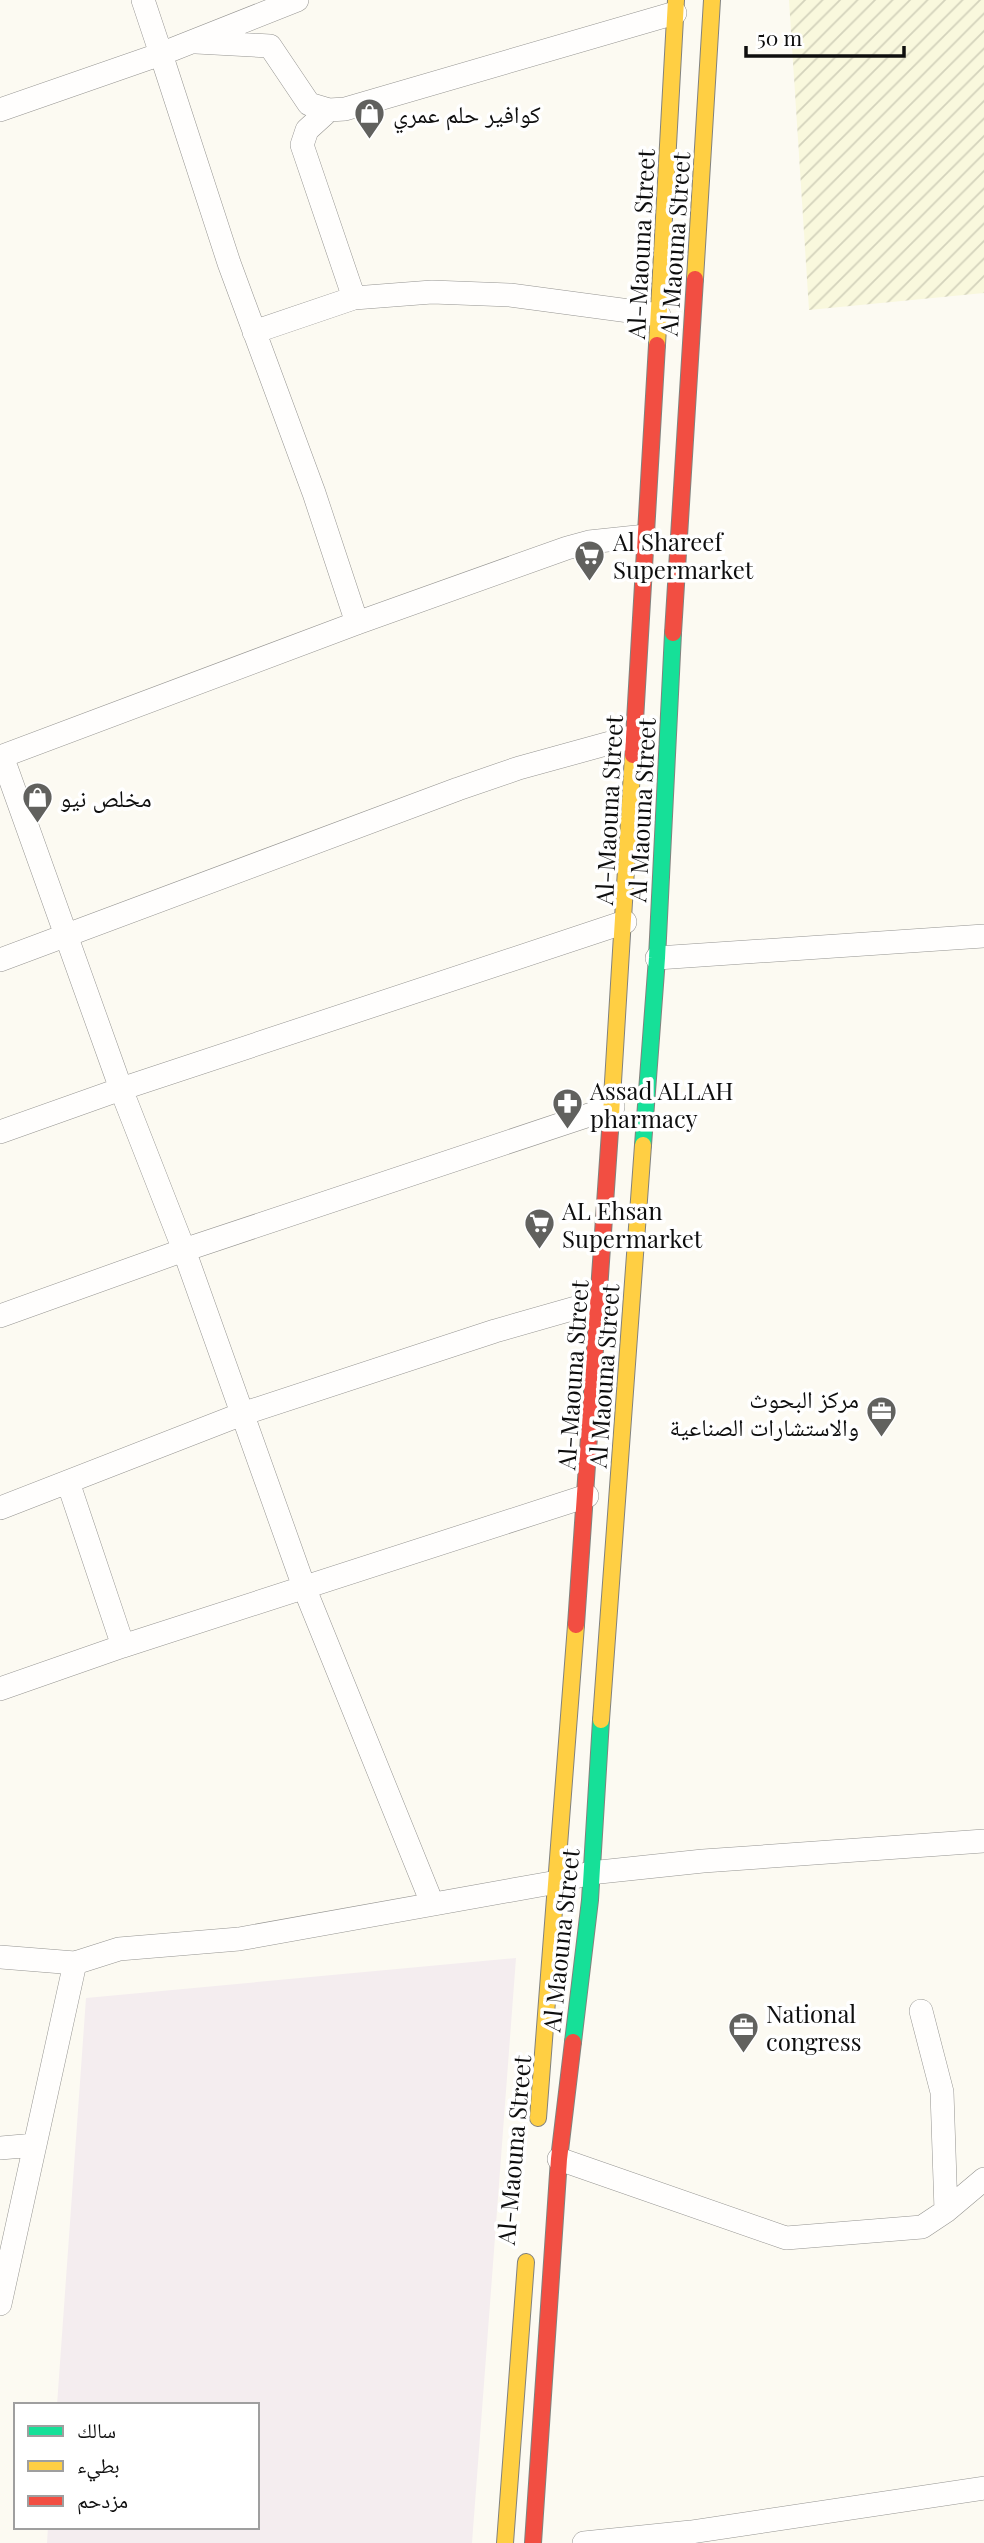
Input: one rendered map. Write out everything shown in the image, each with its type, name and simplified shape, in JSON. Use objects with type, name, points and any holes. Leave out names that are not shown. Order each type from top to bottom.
[{"type":"highway","name":"Al Maouna Street","points":[[533,2543],[559,2160],[590,1900],[657,958],[668,713],[712,0]]},
{"type":"highway","name":"Al-Maouna Street","points":[[537,2139],[587,1496],[625,922],[675,7]]},
{"type":"highway","name":"Al-Maouna Street","points":[[505,2543],[528,2247]]},
{"type":"street","points":[[143,0],[229,263],[314,493],[357,623]]},
{"type":"street","points":[[0,110],[196,42],[297,0]]},
{"type":"street","points":[[196,42],[270,46],[309,104],[329,110],[354,107],[675,7]]},
{"type":"street","points":[[329,110],[306,130],[303,145],[354,298]]},
{"type":"street","points":[[254,332],[354,298],[432,292],[482,292],[659,315]]},
{"type":"street","points":[[432,1903],[304,1587],[184,1250],[121,1089],[68,936],[1,757],[357,623],[567,548],[589,542],[646,536]]},
{"type":"street","points":[[0,960],[458,789],[519,768],[635,736]]},
{"type":"street","points":[[0,1132],[121,1089],[625,922]]},
{"type":"street","points":[[657,958],[984,936]]},
{"type":"street","points":[[0,1316],[184,1250],[612,1107]]},
{"type":"street","points":[[0,1508],[242,1414],[495,1331],[600,1301]]},
{"type":"street","points":[[68,1482],[123,1646]]},
{"type":"street","points":[[0,1689],[123,1646],[587,1496]]},
{"type":"street","points":[[0,1957],[75,1962],[119,1949],[239,1939],[557,1882],[590,1873],[703,1861],[979,1844]]},
{"type":"street","points":[[0,2304],[75,1962]]},
{"type":"street","points":[[921,2011],[942,2092],[946,2211]]},
{"type":"street","points":[[0,2148],[35,2145]]},
{"type":"street","points":[[559,2160],[786,2238],[922,2227],[984,2179]]},
{"type":"street","points":[[584,2543],[691,2532],[984,2488]]},
{"type":"shaded area","points":[[516,1958],[472,2543],[47,2543],[48,2529],[259,2529],[259,2403],[57,2403],[86,1998]]},
{"type":"green space","points":[[789,0],[984,0],[984,293],[809,310]]},
{"type":"traffic: fast","points":[[643,1145],[657,958],[673,633]]},
{"type":"traffic: fast","points":[[573,2042],[590,1900],[601,1720]]},
{"type":"traffic: slow","points":[[657,345],[676,0]]},
{"type":"traffic: slow","points":[[695,279],[712,0]]},
{"type":"traffic: slow","points":[[610,1131],[633,755]]},
{"type":"traffic: slow","points":[[601,1720],[643,1145]]},
{"type":"traffic: slow","points":[[538,2118],[576,1625]]},
{"type":"traffic: slow","points":[[505,2543],[526,2262]]},
{"type":"traffic: jam","points":[[673,633],[695,279]]},
{"type":"traffic: jam","points":[[633,755],[657,345]]},
{"type":"traffic: jam","points":[[576,1625],[610,1131]]},
{"type":"traffic: jam","points":[[533,2543],[559,2159],[573,2042]]},
{"type":"place","name":"كوافير حلم عمري","points":[[370,140]]},
{"type":"place","name":"Al Shareef Supermarket","points":[[590,582]]},
{"type":"place","name":"مخلص نيو","points":[[37,824]]},
{"type":"place","name":"Assad ALLAH pharmacy","points":[[567,1131]]},
{"type":"place","name":"AL Ehsan Supermarket","points":[[539,1251]]},
{"type":"place","name":"مركز البحوث والاستشارات الصناعية","points":[[882,1439]]},
{"type":"place","name":"National congress","points":[[743,2054]]}]
